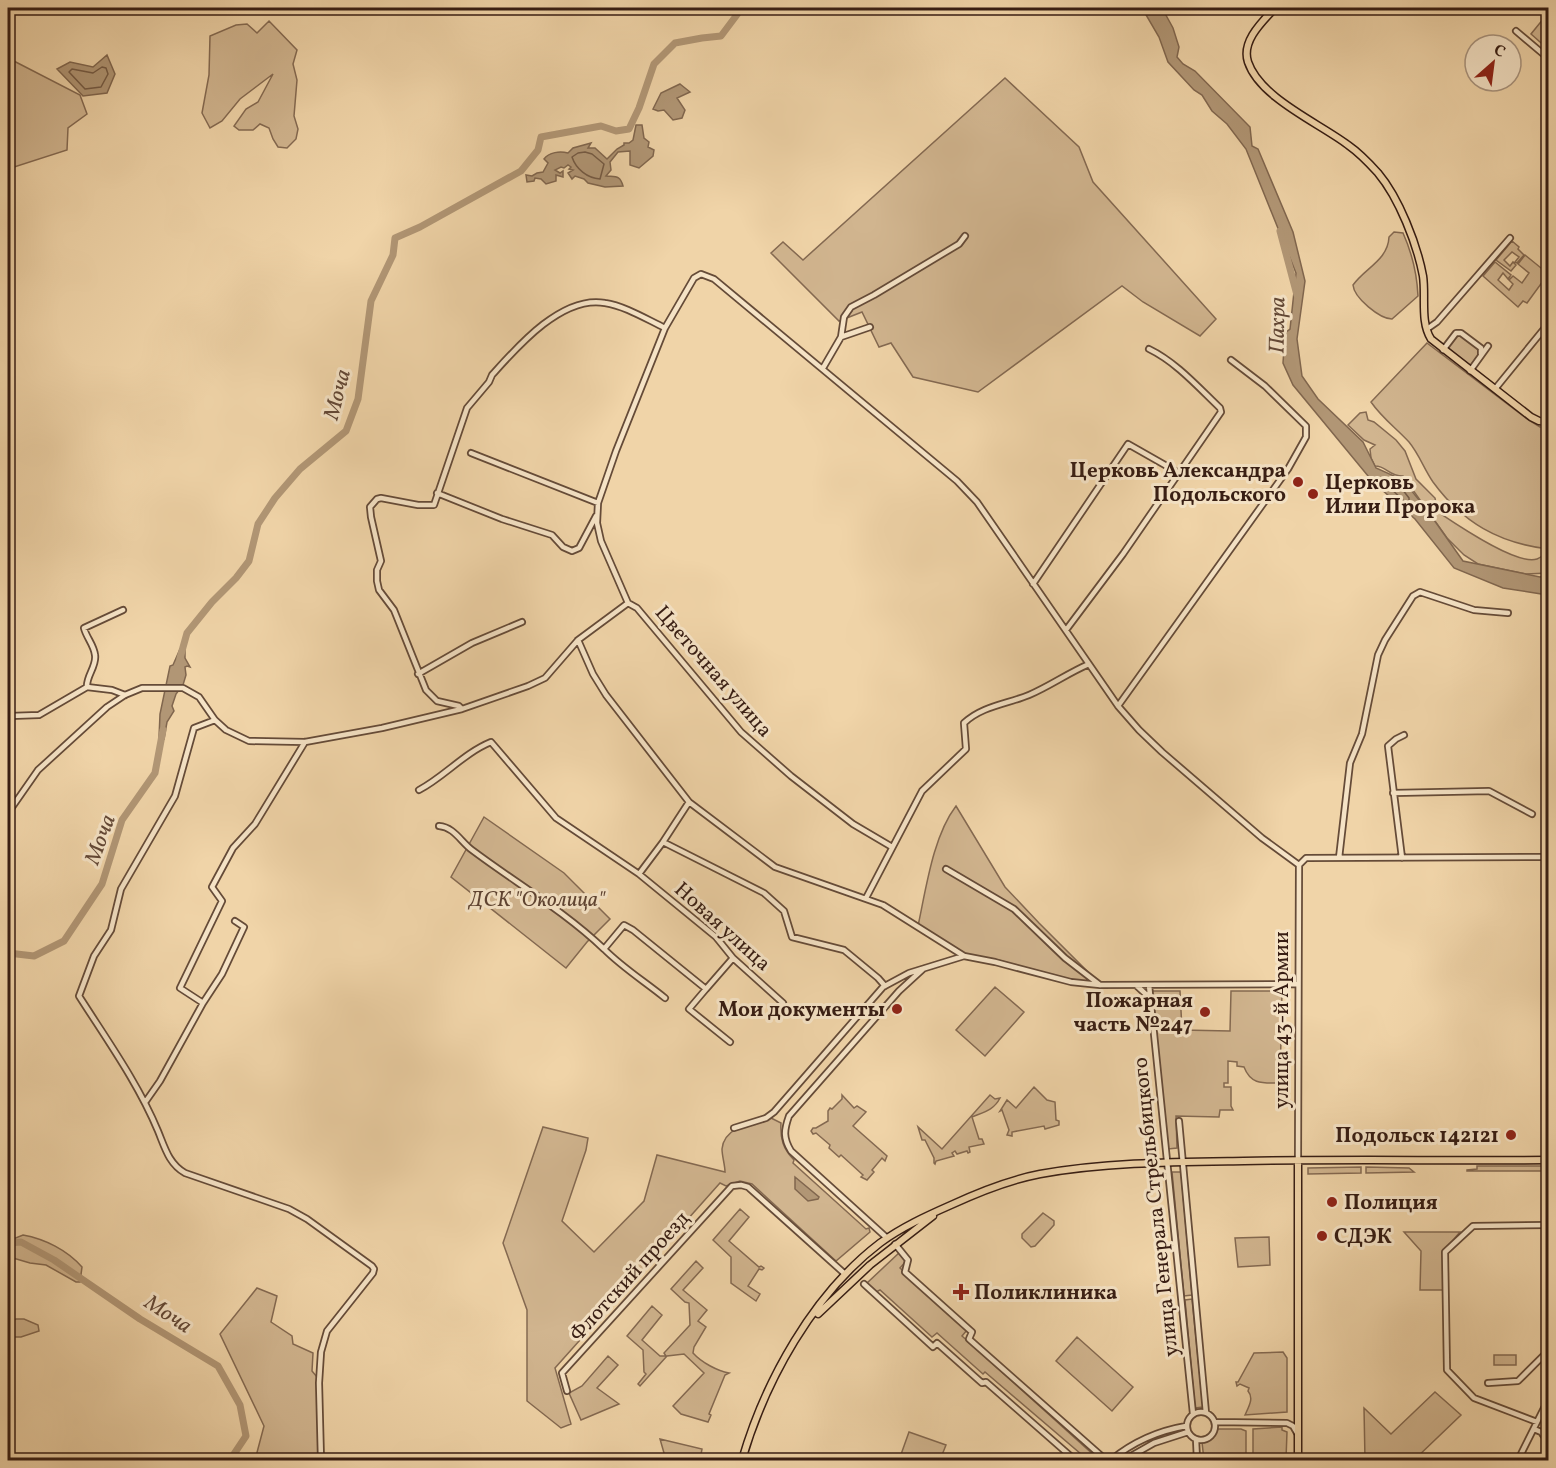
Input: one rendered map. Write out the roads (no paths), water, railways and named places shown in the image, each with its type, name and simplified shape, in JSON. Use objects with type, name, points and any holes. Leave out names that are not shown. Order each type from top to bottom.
[{"type":"main road","points":[[1275,8],[1258,26],[1246,49],[1249,64],[1256,76],[1269,91],[1350,146],[1378,174],[1397,203],[1416,247],[1423,277],[1426,329],[1431,339],[1535,419],[1548,422]]},
{"type":"main road","name":"улица 43-й Армии","points":[[1298,1160],[1298,1461]]},
{"type":"main road","points":[[1298,1175],[1302,1166],[1310,1160]]},
{"type":"main road","points":[[742,1461],[758,1410],[770,1383],[833,1286],[887,1238],[904,1227],[1001,1184],[1039,1174],[1088,1168],[1183,1162],[1548,1160]]},
{"type":"main road","points":[[808,1323],[895,1244],[946,1207]]},
{"type":"main road","points":[[904,1227],[908,1229],[909,1234]]},
{"type":"main road","points":[[833,1286],[839,1294]]},
{"type":"street","points":[[1516,31],[1548,58]]},
{"type":"street","points":[[823,368],[842,337],[844,317],[851,307],[959,244],[965,236]]},
{"type":"street","points":[[1426,329],[1437,322],[1510,238]]},
{"type":"street","points":[[8,813],[38,770],[94,717],[125,695],[142,688],[183,688],[199,696],[215,720],[226,730],[249,741],[305,742],[382,728],[462,709],[528,687],[544,678],[578,640],[628,603],[601,541],[597,514],[598,503],[665,328],[694,278],[701,274],[714,279],[957,480],[977,502],[1118,706],[1139,730],[1262,838],[1299,865],[1306,858],[1548,857]]},
{"type":"street","points":[[462,709],[432,698],[426,690],[418,675],[394,610],[379,590],[376,570],[381,561],[370,507],[381,498],[418,505],[434,505],[467,408],[489,382],[492,375],[545,322],[579,304],[591,302],[618,307],[665,328]]},
{"type":"street","points":[[1495,389],[1548,324]]},
{"type":"street","points":[[842,337],[870,327]]},
{"type":"street","points":[[1443,350],[1456,333],[1461,333],[1480,348],[1482,354]]},
{"type":"street","points":[[1470,370],[1488,346]]},
{"type":"street","points":[[1066,630],[1123,554],[1221,412],[1220,408],[1188,377],[1149,349]]},
{"type":"street","points":[[1118,706],[1288,469],[1306,437],[1306,426],[1265,386],[1231,360]]},
{"type":"street","points":[[1033,584],[1128,444],[1179,473]]},
{"type":"street","points":[[471,453],[598,503]]},
{"type":"street","points":[[437,493],[502,519],[552,535],[563,547],[572,551],[579,548],[597,514]]},
{"type":"street","points":[[1339,858],[1350,763],[1362,734],[1378,654],[1384,640],[1413,596],[1420,592],[1473,610],[1508,613]]},
{"type":"street","name":"Цветочная улица","points":[[628,603],[637,608],[699,684],[754,744],[853,824],[892,846]]},
{"type":"street","points":[[87,687],[87,680],[96,655],[84,628],[123,610]]},
{"type":"street","points":[[418,675],[472,642],[522,622]]},
{"type":"street","points":[[578,640],[592,674],[606,695],[689,802],[775,867],[866,898],[892,910],[964,956],[1071,982],[1100,985],[1297,984]]},
{"type":"street","points":[[866,898],[922,791],[966,749],[964,723],[988,708],[1027,696],[1089,664]]},
{"type":"street","points":[[8,716],[39,715],[87,687],[112,690],[125,695]]},
{"type":"street","points":[[215,720],[194,728],[175,796],[121,890],[111,930],[94,956],[79,996],[146,1101],[168,1156],[176,1168],[289,1209],[307,1219],[372,1266],[373,1273],[327,1331],[321,1352],[321,1461]]},
{"type":"street","points":[[1402,858],[1388,746],[1404,735]]},
{"type":"street","points":[[202,1003],[180,988],[222,901],[212,887],[233,848],[255,824],[305,742]]},
{"type":"street","name":"Новая улица","points":[[419,790],[432,784],[490,742],[556,818],[639,874],[716,937],[733,958],[783,1003]]},
{"type":"street","points":[[1393,793],[1489,791],[1532,814]]},
{"type":"street","points":[[8,799],[15,802]]},
{"type":"street","points":[[639,874],[689,802]]},
{"type":"street","points":[[439,826],[452,831],[469,848],[564,916],[621,966],[629,969],[665,998]]},
{"type":"street","points":[[663,842],[765,893],[784,912],[792,937],[844,950],[885,986]]},
{"type":"street","name":"улица 43-й Армии","points":[[1298,1160],[1299,865]]},
{"type":"street","points":[[946,869],[1014,909],[1065,958],[1100,985]]},
{"type":"street","points":[[146,1101],[160,1081],[202,1003],[222,974],[244,927],[235,921]]},
{"type":"street","points":[[604,949],[624,925],[706,989]]},
{"type":"street","points":[[734,1128],[766,1118],[774,1112],[885,986],[909,973],[964,956]]},
{"type":"street","points":[[730,1042],[689,1009],[733,958]]},
{"type":"street","points":[[887,1238],[791,1151],[785,1141],[784,1129],[789,1116],[899,991],[924,968]]},
{"type":"street","points":[[1136,985],[1150,998]]},
{"type":"street","name":"улица Генерала Стрельбицкого","points":[[1149,985],[1193,1414]]},
{"type":"street","name":"улица Генерала Стрельбицкого","points":[[1179,1121],[1206,1413]]},
{"type":"street","name":"Флотский проезд","points":[[567,1391],[562,1373],[732,1186],[748,1187],[845,1274]]},
{"type":"street","points":[[1537,1422],[1474,1398],[1447,1370],[1445,1252],[1473,1226],[1548,1225]]},
{"type":"street","points":[[895,1244],[908,1260],[905,1272],[972,1332],[969,1339],[1106,1461]]},
{"type":"street","points":[[864,1284],[933,1347],[938,1343],[1075,1461]]},
{"type":"street","points":[[1181,1298],[1196,1297]]},
{"type":"street","points":[[1488,1383],[1518,1381],[1543,1356],[1548,1361]]},
{"type":"street","points":[[1518,1461],[1548,1400]]},
{"type":"street","points":[[1215,1422],[1212,1435],[1204,1440],[1196,1439],[1188,1432],[1186,1426],[1189,1417],[1199,1411],[1206,1413],[1215,1422],[1287,1423],[1293,1426],[1298,1434]]},
{"type":"street","points":[[1287,1423],[1298,1411]]},
{"type":"street","points":[[1112,1461],[1132,1444],[1163,1430],[1186,1426]]},
{"type":"street","points":[[1534,1429],[1541,1432],[1548,1442]]},
{"type":"street","points":[[1121,1452],[1125,1459],[1154,1443],[1188,1432]]},
{"type":"street","points":[[1196,1439],[1197,1461]]},
{"type":"water","points":[[1142,8],[1162,8],[1173,28],[1179,47],[1177,57],[1183,64],[1195,71],[1250,127],[1252,146],[1258,149],[1293,232],[1305,281],[1297,339],[1302,376],[1318,399],[1363,442],[1376,468],[1403,480],[1463,561],[1540,577],[1548,575],[1548,595],[1503,588],[1454,568],[1415,519],[1373,482],[1293,385],[1283,363],[1285,333],[1290,329],[1296,273],[1246,149],[1227,124],[1212,111],[1202,95],[1194,90],[1168,62],[1159,37]]},
{"type":"water","points":[[107,55],[115,74],[107,93],[83,96],[57,69],[70,62],[93,67]]},
{"type":"water","points":[[680,84],[690,92],[677,98],[685,110],[682,118],[673,120],[664,110],[653,109],[661,93]]},
{"type":"water","points":[[636,125],[642,125],[644,138],[649,142],[648,147],[654,150],[653,156],[639,168],[630,165],[630,151],[618,152],[610,162],[611,170],[606,176],[619,178],[623,186],[605,187],[588,183],[575,176],[572,179],[568,173],[573,170],[569,169],[571,167],[568,165],[555,170],[560,173],[563,171],[563,177],[556,175],[556,181],[546,184],[541,179],[535,178],[534,181],[527,182],[526,175],[532,176],[543,172],[548,163],[544,159],[552,153],[568,153],[573,148],[591,143],[588,148],[595,148],[607,159],[624,143],[633,140]]},
{"type":"water","points":[[180,649],[185,650],[185,658],[190,667],[185,667],[186,675],[183,685],[176,694],[172,706],[174,711],[167,722],[164,739],[159,738],[160,714],[170,666],[173,665]]},
{"type":"water","points":[[795,1177],[819,1197],[818,1199],[808,1201],[795,1189]]},
{"type":"waterway","name":"Моча","points":[[180,658],[187,633],[249,561],[258,524],[275,498],[300,469],[346,431],[358,399],[371,301],[393,255],[395,238],[420,227],[521,171],[538,150],[541,137],[601,126],[616,131],[629,129],[654,64],[675,43],[721,36],[742,8]]},
{"type":"waterway","name":"Пахра","points":[[1280,231],[1297,295]]},
{"type":"waterway","name":"Моча","points":[[8,953],[34,956],[64,941],[102,884],[122,820],[155,773],[163,730]]},
{"type":"waterway","name":"Моча","points":[[8,1243],[21,1242],[54,1260],[140,1319],[218,1366],[240,1405],[246,1436],[230,1460]]},
{"type":"place","name":"Церковь Александра Подольского","points":[[1298,482]]},
{"type":"place","name":"Церковь Илии Пророка","points":[[1313,494]]},
{"type":"place","name":"Мои документы","points":[[897,1009]]},
{"type":"place","name":"Пожарная часть №247","points":[[1205,1012]]},
{"type":"place","name":"Подольск 142121","points":[[1511,1135]]},
{"type":"place","name":"Полиция","points":[[1332,1202]]},
{"type":"place","name":"СДЭК","points":[[1322,1236]]},
{"type":"place","name":"Поликлиника","points":[[961,1292]]},
{"type":"park label","name":"ДСК \"Околица\"","points":[[537,899]]}]
